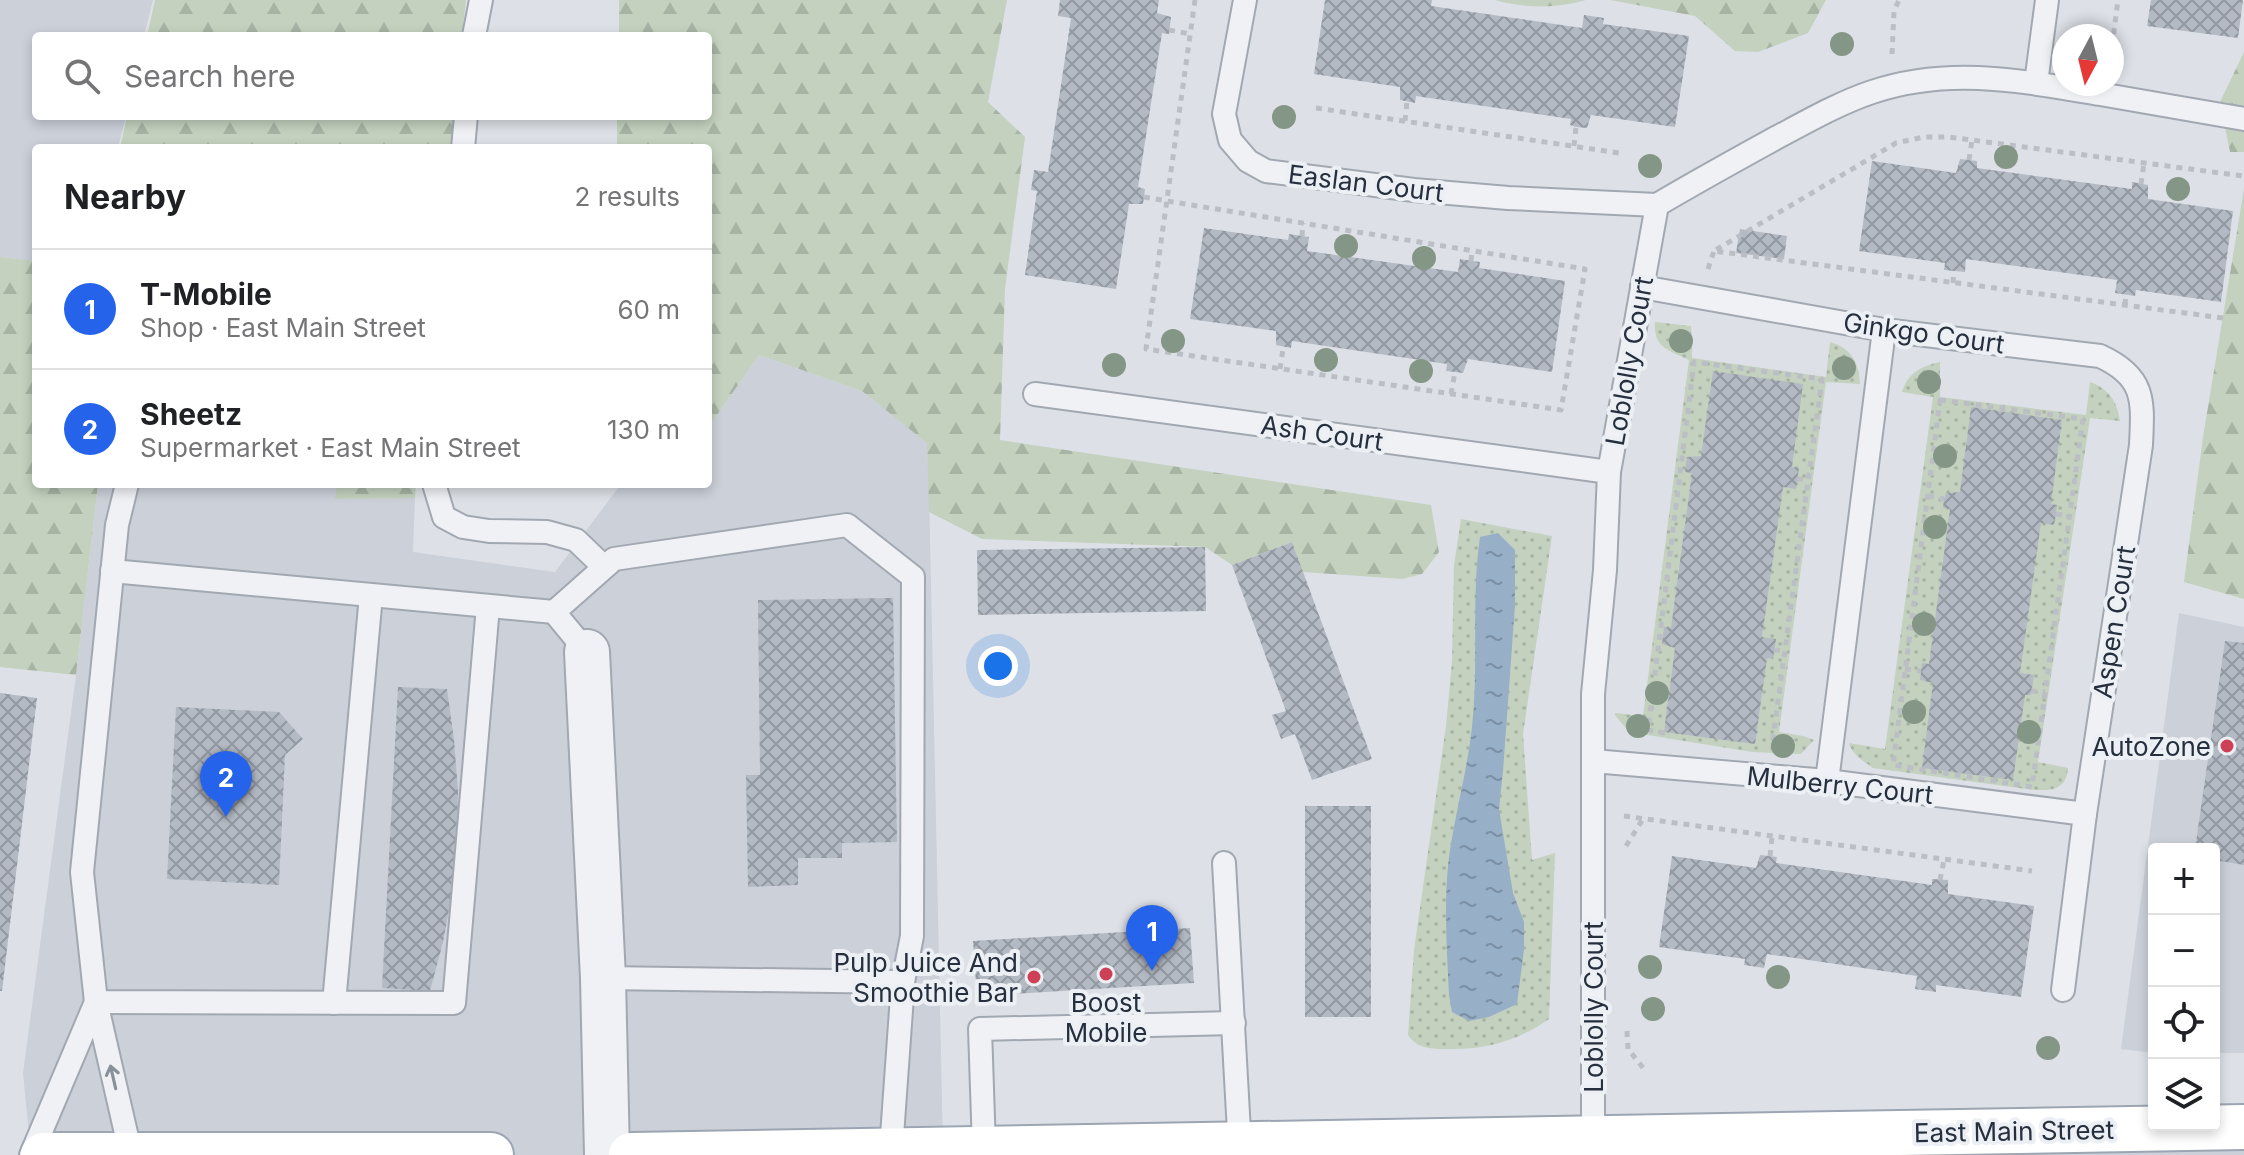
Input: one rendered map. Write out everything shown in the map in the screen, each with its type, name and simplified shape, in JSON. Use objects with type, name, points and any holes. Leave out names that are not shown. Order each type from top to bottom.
[{"type":"main road","name":"East Main Street","points":[[631,1155],[984,1148],[1240,1149],[1593,1138],[1666,1146],[2244,1127]]},
{"type":"main road","points":[[43,1155],[491,1155]]},
{"type":"street","points":[[587,652],[603,978],[607,1155]]},
{"type":"lane","points":[[475,32],[481,0]]},
{"type":"lane","name":"Easlan Court","points":[[1245,0],[1224,114],[1230,140],[1248,161],[1266,171],[1414,190],[1657,205]]},
{"type":"lane","points":[[2036,83],[2047,0]]},
{"type":"lane","points":[[1657,205],[1831,108],[1873,92],[1949,78],[1986,77],[2036,83],[2244,119]]},
{"type":"lane","points":[[463,144],[466,120]]},
{"type":"lane","name":"Loblolly Court","points":[[1593,1138],[1593,694],[1605,570],[1609,472],[1657,205]]},
{"type":"lane","name":"Ginkgo Court","points":[[1642,287],[1884,330],[2100,356],[2119,365],[2136,385],[2142,404],[2141,445]]},
{"type":"lane","points":[[1827,781],[1884,330]]},
{"type":"lane","name":"Ash Court","points":[[1035,394],[1609,472]]},
{"type":"lane","name":"Aspen Court","points":[[2063,990],[2085,814],[2141,445]]},
{"type":"lane","points":[[126,488],[117,525],[82,872],[96,1002],[131,1154]]},
{"type":"lane","points":[[435,488],[444,517],[463,527],[489,531],[547,532],[576,540],[604,567]]},
{"type":"lane","points":[[554,612],[614,559],[847,525],[913,577],[912,936],[903,982],[891,1150]]},
{"type":"lane","points":[[112,571],[554,612],[587,652]]},
{"type":"lane","points":[[334,1003],[371,595]]},
{"type":"lane","points":[[96,1002],[454,1003],[488,606]]},
{"type":"lane","name":"Mulberry Court","points":[[1593,761],[1827,781],[2085,814]]},
{"type":"lane","points":[[1224,863],[1240,1149]]},
{"type":"lane","points":[[603,978],[903,982]]},
{"type":"lane","points":[[31,1155],[96,1002]]},
{"type":"lane","points":[[984,1148],[980,1029],[1234,1023]]},
{"type":"path","points":[[1144,197],[1167,201],[1472,251],[1585,269],[1561,410],[1146,349],[1167,201],[1190,34],[1195,0]]},
{"type":"path","points":[[1890,88],[1894,11],[1899,0]]},
{"type":"path","points":[[2115,24],[2118,0]]},
{"type":"path","points":[[1169,30],[1190,34]]},
{"type":"path","points":[[1405,121],[1407,101]]},
{"type":"path","points":[[1316,108],[1619,153]]},
{"type":"path","points":[[1574,146],[1576,127]]},
{"type":"path","points":[[2223,318],[1714,251],[1896,143],[1924,137],[1972,140],[2243,176]]},
{"type":"path","points":[[1969,160],[1972,140]]},
{"type":"path","points":[[2141,184],[2144,163]]},
{"type":"path","points":[[1302,236],[1303,223]]},
{"type":"path","points":[[1471,261],[1472,251]]},
{"type":"path","points":[[1953,283],[1954,271]]},
{"type":"path","points":[[2125,305],[2126,295]]},
{"type":"path","points":[[1280,369],[1283,349]]},
{"type":"path","points":[[1679,735],[1648,730],[1684,465],[1694,362],[1822,379],[1772,745]]},
{"type":"path","points":[[1451,394],[1455,372]]},
{"type":"path","points":[[1940,400],[2083,419],[2032,787],[1893,765],[1928,496],[1940,400]]},
{"type":"path","points":[[1797,479],[1808,480]]},
{"type":"path","points":[[1928,496],[1944,499]]},
{"type":"path","points":[[2056,514],[2069,516]]},
{"type":"path","points":[[1774,650],[1785,651]]},
{"type":"path","points":[[1905,669],[1921,671]]},
{"type":"path","points":[[2031,691],[2045,692]]},
{"type":"path","points":[[1619,815],[2032,871]]},
{"type":"path","points":[[1770,856],[1772,837]]},
{"type":"path","points":[[1940,880],[1944,860]]},
{"type":"shaded area","points":[[0,0],[153,0],[145,32],[32,32],[32,120],[125,120],[119,144],[32,144],[32,261],[0,257]]},
{"type":"shaded area","points":[[759,355],[862,391],[928,443],[943,1149],[2148,1129],[2220,1131],[2220,1127],[2244,1127],[2244,1155],[31,1155],[23,1073],[98,488],[337,488],[336,499],[415,498],[413,552],[555,572],[618,488],[712,488],[712,422]]},
{"type":"shaded area","points":[[2179,613],[2244,627],[2244,1053],[2220,1053],[2220,843],[2148,843]]},
{"type":"shaded area","points":[[2148,846],[2148,1052],[2121,1049]]},
{"type":"green space","points":[[155,0],[466,0],[462,32],[148,32]]},
{"type":"green space","points":[[619,0],[1007,0],[988,102],[1025,137],[1005,289],[1000,440],[1431,505],[1439,552],[1422,574],[1402,579],[1303,572],[1292,542],[1232,565],[1205,547],[982,539],[929,512],[927,443],[862,391],[759,355],[712,422],[712,144],[617,144],[617,120],[712,120],[712,32],[619,32]]},
{"type":"green space","points":[[1495,0],[1586,0],[1540,6]]},
{"type":"green space","points":[[1610,0],[1826,0],[1808,33],[1758,52],[1735,51],[1695,16]]},
{"type":"green space","points":[[2244,52],[2244,152],[2230,152],[2220,102]]},
{"type":"green space","points":[[126,120],[454,120],[451,144],[121,144]]},
{"type":"green space","points":[[2244,189],[2244,599],[2184,582],[2203,437]]},
{"type":"green space","points":[[0,257],[32,261],[32,488],[98,488],[76,675],[0,667]]},
{"type":"green space","points":[[1655,322],[1691,326],[1692,358],[1826,377],[1830,342],[1849,352],[1856,363],[1860,384],[1826,382],[1779,732],[1814,740],[1801,754],[1752,752],[1629,732],[1615,715],[1643,716],[1689,360],[1660,343]]},
{"type":"green space","points":[[1940,362],[1940,397],[2086,415],[2090,382],[2107,392],[2119,414],[2120,421],[2090,418],[2038,762],[2068,768],[2064,782],[2054,789],[2026,789],[1873,768],[1856,754],[1849,743],[1885,749],[1933,397],[1902,392],[1916,371]]},
{"type":"green space","points":[[336,488],[416,488],[415,498],[335,499]]},
{"type":"green space","points":[[1461,519],[1552,536],[1523,734],[1532,860],[1555,853],[1549,1019],[1500,1043],[1474,1048],[1436,1049],[1420,1046],[1408,1035],[1414,950],[1446,726],[1452,661],[1454,565]]},
{"type":"water","points":[[1498,533],[1515,550],[1515,605],[1499,809],[1513,893],[1524,922],[1524,949],[1517,1004],[1489,1017],[1469,1021],[1452,1012],[1449,995],[1447,882],[1472,727],[1480,537]]},
{"type":"building","points":[[1060,0],[1159,0],[1157,13],[1171,17],[1169,34],[1162,33],[1138,187],[1145,189],[1143,204],[1129,204],[1116,289],[1025,275],[1037,191],[1031,190],[1034,170],[1048,172],[1071,18],[1058,16]]},
{"type":"building","points":[[1325,0],[1432,0],[1431,6],[1582,28],[1584,15],[1604,18],[1603,24],[1689,36],[1675,127],[1591,115],[1587,128],[1576,127],[1570,125],[1571,119],[1416,96],[1415,103],[1400,100],[1400,87],[1314,74]]},
{"type":"building","points":[[2151,0],[2243,0],[2238,38],[2147,26]]},
{"type":"building","points":[[1960,159],[1977,161],[1977,168],[2132,189],[2132,182],[2148,185],[2148,199],[2233,211],[2221,302],[2136,290],[2135,296],[2115,293],[2117,280],[1966,259],[1965,272],[1944,270],[1945,263],[1859,251],[1872,161],[1956,173]]},
{"type":"building","points":[[1204,228],[1288,240],[1289,234],[1309,237],[1307,251],[1458,272],[1460,259],[1480,262],[1479,268],[1565,281],[1552,372],[1468,359],[1463,373],[1446,371],[1447,364],[1292,341],[1291,348],[1276,345],[1276,331],[1190,319]]},
{"type":"building","points":[[1740,229],[1787,236],[1784,259],[1736,253]]},
{"type":"building","points":[[1713,371],[1803,384],[1792,467],[1799,468],[1796,489],[1783,487],[1762,637],[1776,639],[1773,659],[1767,658],[1755,744],[1664,732],[1675,648],[1662,644],[1664,627],[1671,628],[1692,473],[1685,472],[1687,457],[1701,456]]},
{"type":"building","points":[[1971,407],[2062,420],[2051,504],[2057,505],[2056,514],[2054,525],[2041,523],[2020,673],[2034,675],[2031,695],[2025,695],[2013,780],[1922,768],[1933,683],[1920,680],[1922,663],[1929,664],[1950,509],[1943,508],[1944,499],[1946,493],[1960,492]]},
{"type":"building","points":[[1292,542],[1372,759],[1312,780],[1295,734],[1281,739],[1272,715],[1286,711],[1232,565]]},
{"type":"building","points":[[1205,547],[1206,611],[978,615],[977,550]]},
{"type":"building","points":[[893,598],[897,842],[842,843],[842,858],[798,858],[798,885],[748,887],[746,775],[760,775],[758,600]]},
{"type":"building","name":"AutoZone","points":[[2225,641],[2244,643],[2244,865],[2220,861],[2220,843],[2196,843]]},
{"type":"building","points":[[398,687],[447,689],[454,740],[458,791],[457,843],[452,893],[430,991],[382,988]]},
{"type":"building","points":[[0,693],[37,698],[2,991],[0,991]]},
{"type":"building","points":[[176,707],[279,712],[303,739],[285,755],[279,885],[167,879]]},
{"type":"building","points":[[1305,806],[1371,806],[1371,1017],[1305,1017]]},
{"type":"building","points":[[1760,855],[1777,857],[1776,863],[1932,885],[1932,879],[1948,880],[1948,894],[2034,906],[2021,997],[1936,985],[1936,992],[1915,989],[1917,976],[1767,954],[1764,968],[1744,965],[1745,959],[1659,947],[1672,856],[1756,868]]},
{"type":"building","points":[[1190,928],[1194,983],[977,996],[973,941]]},
{"type":"place","name":"AutoZone","points":[[2227,746]]},
{"type":"place","name":"Sheetz","points":[[226,817]]},
{"type":"place","name":"T-Mobile","points":[[1152,971]]},
{"type":"place","name":"Boost Mobile","points":[[1106,974]]},
{"type":"place","name":"Pulp Juice And Smoothie Bar","points":[[1034,977]]}]
